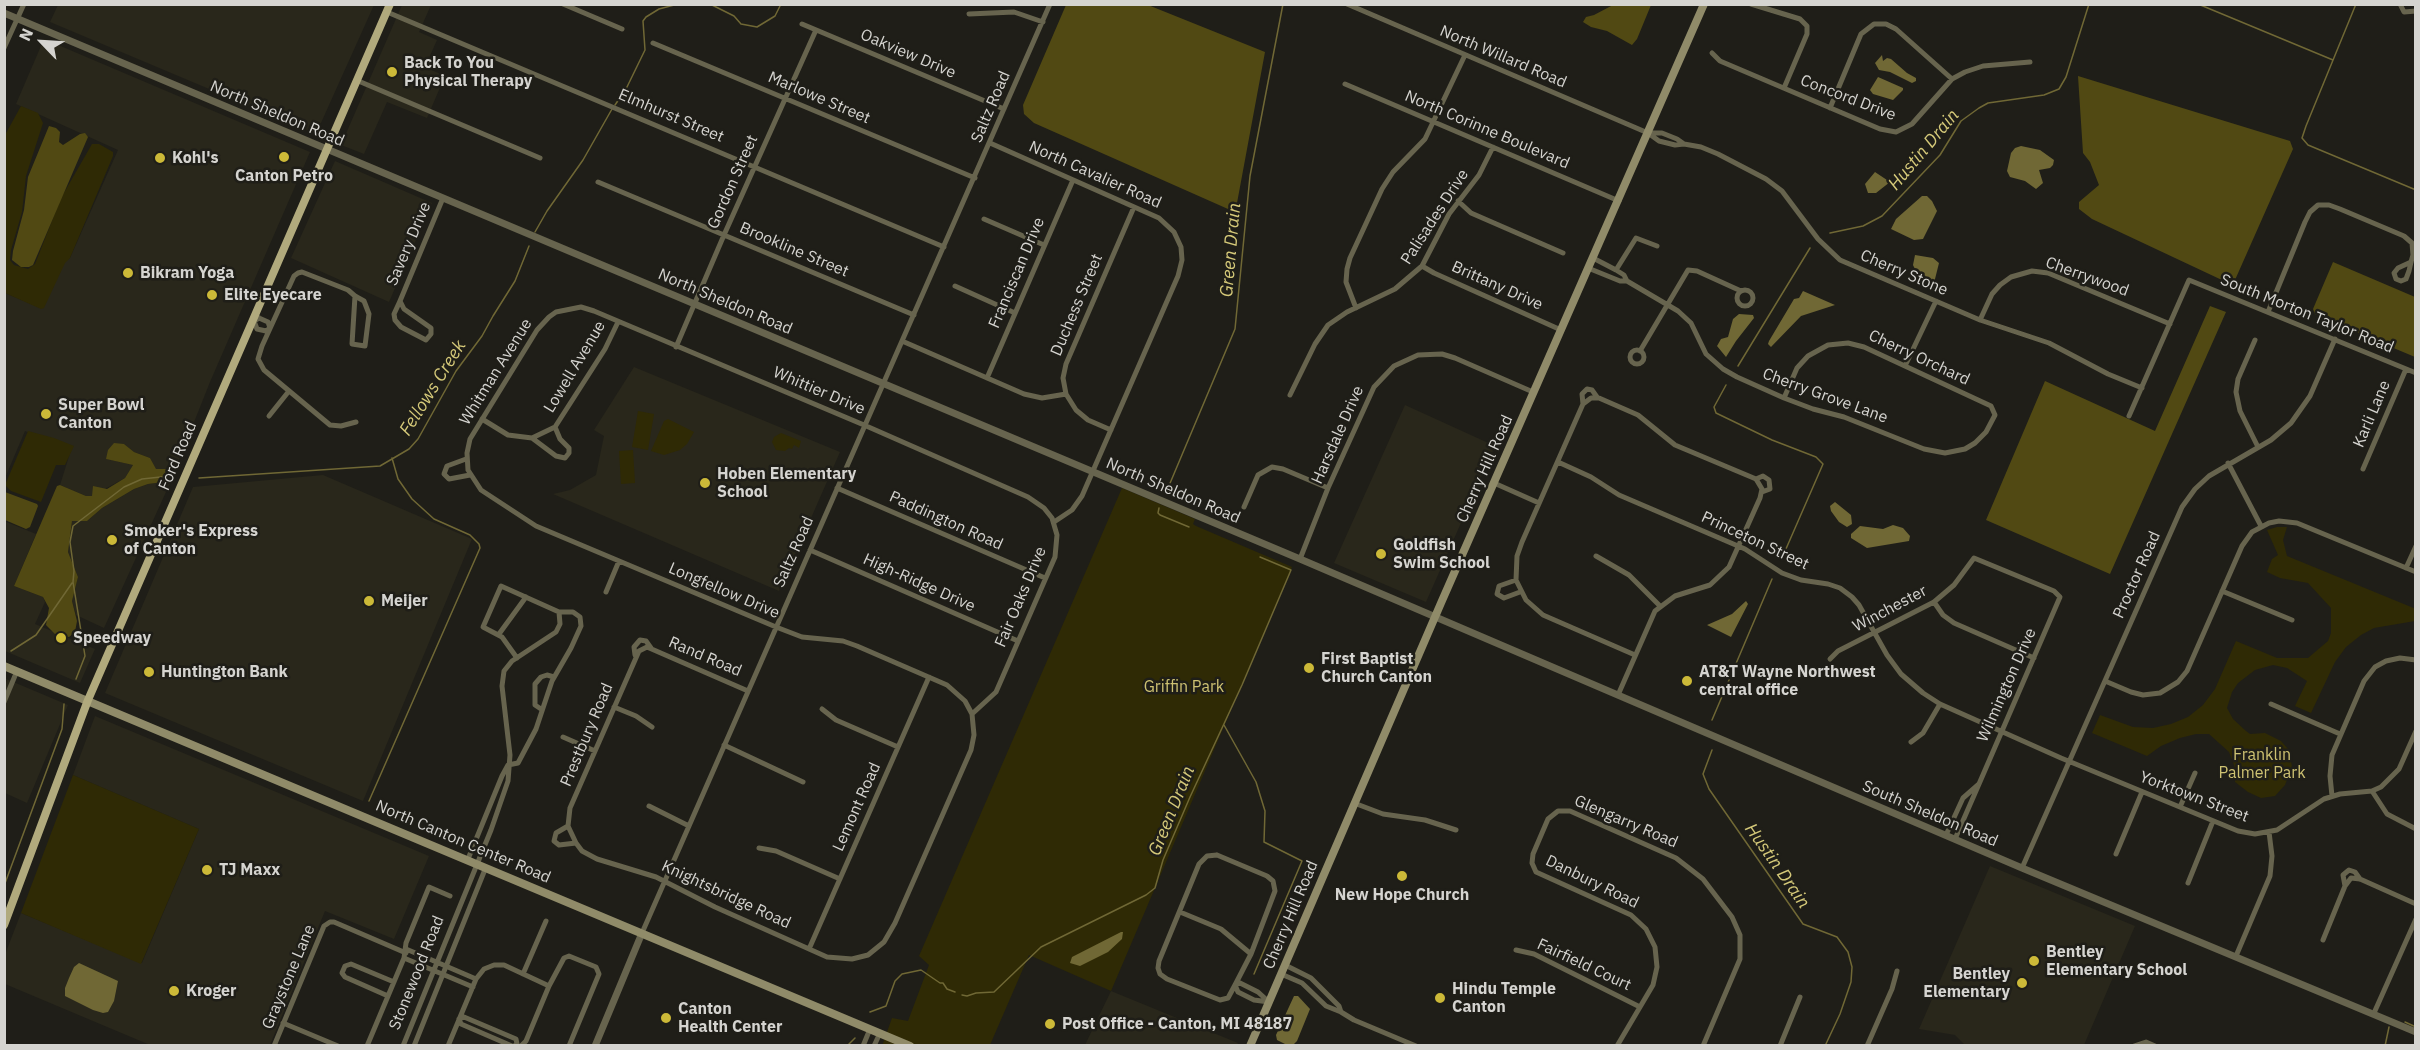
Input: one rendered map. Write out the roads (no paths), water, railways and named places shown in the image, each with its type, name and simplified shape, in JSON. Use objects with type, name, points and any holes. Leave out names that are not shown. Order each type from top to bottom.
[{"type":"main road","name":"Cherry Hill Road","points":[[1250,1046],[1704,4]]},
{"type":"main road","name":"Ford Road","points":[[4,925],[88,700],[388,8]]},
{"type":"main road","name":"North Canton Center Road","points":[[4,666],[910,1046]]},
{"type":"street","points":[[4,48],[24,4]]},
{"type":"street","points":[[564,4],[622,29]]},
{"type":"street","name":"Saltz Road","points":[[595,1046],[664,881],[1050,4]]},
{"type":"street","name":"North Willard Road","points":[[1347,4],[1648,133]]},
{"type":"street","points":[[1751,4],[1800,19],[1807,26],[1807,34],[1784,88]]},
{"type":"street","points":[[2400,4],[2404,12],[2415,11]]},
{"type":"street","name":"Elmhurst Street","points":[[388,8],[944,247]]},
{"type":"street","points":[[969,14],[1014,12],[1043,22]]},
{"type":"street","name":"North Sheldon Road","points":[[4,13],[1435,617]]},
{"type":"street","name":"Oakview Drive","points":[[802,24],[1004,109]]},
{"type":"street","points":[[1830,108],[1861,34],[1874,24],[1886,24],[1896,29],[1952,79]]},
{"type":"street","name":"Gordon Street","points":[[676,346],[816,30]]},
{"type":"street","name":"Marlowe Street","points":[[653,43],[975,178]]},
{"type":"street","name":"Concord Drive","points":[[1712,52],[1720,62],[1885,131],[1902,131],[1912,124],[1952,79],[1973,68],[2030,62]]},
{"type":"street","points":[[1356,308],[1346,282],[1350,258],[1382,189],[1393,172],[1423,143],[1465,55]]},
{"type":"street","points":[[1993,57],[1994,65]]},
{"type":"street","points":[[356,80],[540,158]]},
{"type":"street","name":"North Corinne Boulevard","points":[[1345,84],[1619,201]]},
{"type":"street","name":"Cherry Stone","points":[[1648,133],[1659,141],[1675,146],[1684,144],[1706,148],[1772,183],[1788,197],[1818,239],[1840,260],[1980,320],[2049,343],[2108,374],[2142,388]]},
{"type":"street","name":"North Cavalier Road","points":[[990,143],[1164,221],[1174,232],[1179,243],[1182,255],[1179,271],[1111,430]]},
{"type":"street","name":"Palisades Drive","points":[[1290,395],[1318,337],[1336,318],[1395,289],[1422,266],[1458,201],[1479,175],[1493,147]]},
{"type":"street","name":"Franciscan Drive","points":[[987,378],[1073,180]]},
{"type":"street","name":"Brookline Street","points":[[598,182],[914,315]]},
{"type":"street","name":"Savery Drive","points":[[400,301],[408,313],[431,328],[431,334],[426,339],[401,327],[395,320],[394,314],[443,198]]},
{"type":"street","points":[[1458,201],[1471,213],[1563,253]]},
{"type":"street","points":[[2268,312],[2305,222],[2318,205],[2329,205],[2404,236],[2412,243],[2411,262]]},
{"type":"street","name":"Duchess Street","points":[[1066,394],[1063,378],[1065,364],[1134,207]]},
{"type":"street","points":[[984,219],[1044,245]]},
{"type":"street","points":[[1616,270],[1636,238],[1657,246]]},
{"type":"street","name":"Cherry Grove Lane","points":[[1593,258],[1624,275],[1627,281]]},
{"type":"street","name":"Brittany Drive","points":[[1422,266],[1561,330]]},
{"type":"street","name":"Cherry Grove Lane","points":[[1588,268],[1620,281],[1627,281],[1668,303],[1691,323],[1706,354],[1715,363],[1737,377],[1784,398],[1887,433],[1924,449],[1945,453],[1965,449],[1979,440],[1991,423],[1995,411]]},
{"type":"street","points":[[1640,351],[1686,271],[1690,269],[1708,275],[1741,291]]},
{"type":"street","name":"Cherrywood","points":[[1980,320],[1992,294],[2000,285],[2011,277],[2032,271],[2054,275],[2170,324]]},
{"type":"street","points":[[355,296],[352,344],[365,346],[369,314],[364,301],[348,290],[300,272],[294,276],[258,355],[258,361],[264,370],[330,425],[341,426],[356,422]]},
{"type":"street","name":"South Morton Taylor Road","points":[[2170,324],[2189,280],[2415,373]]},
{"type":"street","points":[[955,286],[1015,313]]},
{"type":"street","points":[[1905,366],[1936,301]]},
{"type":"street","name":"Whittier Drive","points":[[563,310],[581,307],[864,425],[1028,497],[1044,508],[1054,522]]},
{"type":"street","name":"Whitman Avenue","points":[[466,459],[470,439],[542,323],[563,310]]},
{"type":"street","points":[[259,318],[265,319],[270,328],[260,331],[255,327],[254,321],[259,318]]},
{"type":"street","name":"Lowell Avenue","points":[[532,438],[555,427],[605,349],[618,322]]},
{"type":"street","points":[[2129,416],[2170,324]]},
{"type":"street","name":"Proctor Road","points":[[2022,868],[2182,507],[2203,481],[2228,463],[2282,432],[2301,411],[2310,396],[2335,339]]},
{"type":"street","points":[[902,340],[1033,397],[1050,398],[1066,394],[1082,416],[1111,430],[1076,505],[1054,522]]},
{"type":"street","points":[[2255,340],[2238,379],[2236,392],[2240,411],[2258,447]]},
{"type":"street","name":"Cherry Orchard","points":[[1784,398],[1802,361],[1812,352],[1840,343],[1856,344],[1991,406],[1995,411]]},
{"type":"street","name":"Harsdale Drive","points":[[1300,559],[1328,488],[1374,387],[1386,372],[1403,360],[1424,354],[1448,356],[1533,392]]},
{"type":"street","name":"Karli Lane","points":[[2363,469],[2406,369]]},
{"type":"street","points":[[1594,397],[1594,391],[1587,389],[1582,394],[1583,404],[1517,556],[1516,580],[1520,592],[1530,605],[1543,615],[1635,655]]},
{"type":"street","points":[[269,416],[289,391]]},
{"type":"street","points":[[1583,404],[1594,397]]},
{"type":"street","points":[[1594,397],[1638,415],[1675,445],[1756,479],[1762,489]]},
{"type":"street","name":"Lowell Avenue","points":[[482,419],[508,435],[532,438],[556,456],[565,458],[569,453],[569,448],[560,439],[555,427]]},
{"type":"street","points":[[466,459],[470,475],[449,479],[444,474],[447,466],[466,459]]},
{"type":"street","name":"Princeton Street","points":[[1557,462],[1591,477],[1619,495],[1739,546],[1778,571],[1793,577],[1828,584],[1844,591],[1859,605],[1887,655],[1901,674],[1923,693],[1940,704],[2034,747]]},
{"type":"street","points":[[2228,463],[2261,526]]},
{"type":"street","points":[[1244,507],[1258,475],[1272,467],[1283,469],[1328,488]]},
{"type":"street","name":"Longfellow Drive","points":[[470,475],[488,496],[536,526],[802,637],[843,641],[929,677],[955,690],[965,701],[972,714]]},
{"type":"street","points":[[1756,479],[1763,476],[1769,480],[1770,489],[1762,489]]},
{"type":"street","points":[[1494,483],[1539,503]]},
{"type":"street","name":"Paddington Road","points":[[837,488],[1045,578]]},
{"type":"street","points":[[1618,694],[1652,617],[1660,606],[1675,596],[1704,588],[1716,581],[1729,567],[1762,489]]},
{"type":"street","points":[[2105,681],[2144,695],[2160,693],[2174,686],[2187,671],[2244,543],[2252,532],[2261,526],[2279,521],[2296,523],[2415,572]]},
{"type":"street","name":"Fair Oaks Drive","points":[[972,714],[996,692],[1057,550],[1054,522]]},
{"type":"street","points":[[2406,568],[2415,546]]},
{"type":"street","name":"High-Ridge Drive","points":[[810,550],[1018,641]]},
{"type":"street","points":[[1596,556],[1629,575],[1660,606]]},
{"type":"street","name":"Winchester","points":[[1830,659],[1838,651],[1934,602],[1954,585],[1973,558],[2054,591],[2060,597]]},
{"type":"street","points":[[606,592],[619,561]]},
{"type":"street","points":[[1516,580],[1499,586],[1497,594],[1504,598],[1520,592]]},
{"type":"street","points":[[468,860],[508,765],[518,763],[536,729],[541,709],[554,677],[571,648],[581,622],[575,613],[560,612],[501,586],[483,627],[499,634],[517,658],[556,632],[560,624],[560,612]]},
{"type":"street","points":[[2222,591],[2292,620]]},
{"type":"street","points":[[499,634],[526,597]]},
{"type":"street","name":"Wilmington Drive","points":[[1955,839],[2060,597]]},
{"type":"street","points":[[1934,602],[1943,615],[1954,623],[2034,658]]},
{"type":"street","name":"South Sheldon Road","points":[[1435,617],[2022,868],[2415,1032]]},
{"type":"street","name":"Rand Road","points":[[640,640],[646,641],[652,649]]},
{"type":"street","name":"Prestbury Road","points":[[636,657],[634,648],[640,640]]},
{"type":"street","name":"Rand Road","points":[[642,648],[652,649],[748,691]]},
{"type":"street","name":"Prestbury Road","points":[[576,843],[559,845],[554,841],[556,833],[568,826],[570,808],[642,648]]},
{"type":"street","name":"Stonewood Road","points":[[403,1046],[456,911],[487,840],[508,781],[509,747],[502,678],[507,666],[517,658]]},
{"type":"street","points":[[2332,796],[2330,763],[2361,685],[2379,664],[2392,659],[2415,660]]},
{"type":"street","points":[[4,702],[17,671]]},
{"type":"street","points":[[541,709],[535,705],[535,684],[547,675],[554,677]]},
{"type":"street","name":"Lemont Road","points":[[809,949],[929,677]]},
{"type":"street","points":[[1911,742],[1923,733],[1940,704]]},
{"type":"street","points":[[2271,704],[2340,734]]},
{"type":"street","points":[[614,706],[636,716],[652,727]]},
{"type":"street","points":[[822,709],[836,720],[898,747]]},
{"type":"street","name":"Knightsbridge Road","points":[[576,843],[588,855],[606,863],[648,874],[809,949],[838,959],[852,959],[868,954],[884,942],[892,930],[971,750],[974,735],[972,714]]},
{"type":"street","points":[[2236,956],[2270,876],[2272,856],[2269,832],[2283,827],[2315,804],[2332,796],[2372,791],[2388,782],[2394,776],[2415,731]]},
{"type":"street","points":[[563,737],[595,751]]},
{"type":"street","points":[[724,745],[803,782]]},
{"type":"street","name":"Yorktown Street","points":[[2034,747],[2243,832],[2269,832]]},
{"type":"street","points":[[2180,807],[2195,772]]},
{"type":"street","name":"Wilmington Drive","points":[[1946,835],[1963,798],[1978,784]]},
{"type":"street","points":[[2372,791],[2387,814],[2415,829]]},
{"type":"street","points":[[2116,854],[2142,792]]},
{"type":"street","points":[[494,795],[502,798]]},
{"type":"street","points":[[1354,803],[1383,814],[1425,820],[1456,830]]},
{"type":"street","points":[[649,806],[689,826]]},
{"type":"street","name":"Danbury Road","points":[[1561,810],[1548,819],[1533,854],[1533,868],[1540,875],[1627,912],[1646,929],[1655,947],[1657,967],[1653,985],[1617,1046]]},
{"type":"street","name":"Glengarry Road","points":[[1561,810],[1581,816],[1668,854],[1685,864],[1708,885],[1735,922],[1741,942],[1740,959],[1703,1046]]},
{"type":"street","points":[[2188,883],[2213,821]]},
{"type":"street","points":[[568,826],[576,843]]},
{"type":"street","points":[[478,837],[487,840]]},
{"type":"street","points":[[759,848],[776,851],[840,879]]},
{"type":"street","points":[[1216,855],[1273,880],[1275,891],[1251,954],[1228,998],[1220,1000],[1167,979],[1160,974],[1159,961],[1199,864],[1207,856],[1216,855]]},
{"type":"street","name":"Stonewood Road","points":[[414,1046],[441,974],[486,867]]},
{"type":"street","points":[[2323,940],[2345,886],[2351,878],[2360,879],[2415,903]]},
{"type":"street","points":[[367,1046],[394,982],[405,953],[406,943],[429,887],[450,896]]},
{"type":"street","name":"Stonewood Road","points":[[456,911],[465,915]]},
{"type":"street","points":[[1180,912],[1221,928],[1251,954]]},
{"type":"street","points":[[2374,1013],[2415,919]]},
{"type":"street","points":[[524,974],[546,921]]},
{"type":"street","name":"Graystone Lane","points":[[274,1046],[324,926],[330,922],[405,953]]},
{"type":"street","name":"Fairfield Court","points":[[1516,950],[1534,954],[1640,1007]]},
{"type":"street","points":[[405,953],[436,961],[476,979]]},
{"type":"street","points":[[405,953],[432,970],[473,987]]},
{"type":"street","points":[[459,1019],[464,1017],[516,1039],[517,1045],[526,1041],[562,961],[567,956],[571,956],[596,967],[599,974],[569,1046]]},
{"type":"street","points":[[388,996],[345,977],[342,973],[345,966],[351,964],[394,982]]},
{"type":"street","points":[[448,1046],[476,979],[484,969],[494,965],[504,965],[549,986]]},
{"type":"street","points":[[1285,965],[1311,978],[1339,1006],[1341,1012]]},
{"type":"street","points":[[1867,1046],[1892,989],[1897,971]]},
{"type":"street","points":[[1281,974],[1302,983],[1326,1006],[1335,1011],[1416,1046]]},
{"type":"street","points":[[1235,985],[1242,984],[1269,1002]]},
{"type":"street","points":[[1780,1046],[1800,997]]},
{"type":"street","points":[[284,1023],[338,1046]]},
{"type":"street","points":[[863,1046],[870,1029]]},
{"type":"street","points":[[874,1046],[880,1033]]},
{"type":"street","points":[[2134,1046],[2146,1042],[2155,1046]]},
{"type":"waterway","name":"Fellows Creek","points":[[615,105],[626,89],[645,50],[643,21],[659,9],[678,4]]},
{"type":"waterway","name":"Fellows Creek","points":[[710,4],[734,16],[741,24],[757,27],[775,16],[781,4]]},
{"type":"waterway","name":"Green Drain","points":[[1168,488],[1235,329],[1250,176],[1283,4]]},
{"type":"waterway","name":"Hustin Drain","points":[[1830,233],[1863,226],[1882,216],[1940,155],[1961,121],[1979,108],[1988,103],[2044,95],[2059,89],[2066,77],[2089,4]]},
{"type":"waterway","name":"Hustin Drain","points":[[2198,4],[2333,60]]},
{"type":"waterway","points":[[2356,4],[2302,138],[2308,145],[2416,190]]},
{"type":"waterway","name":"Fellows Creek","points":[[535,232],[583,160],[612,109]]},
{"type":"waterway","name":"Fellows Creek","points":[[199,478],[380,466],[409,449],[418,439],[456,371],[482,336],[515,281],[529,246]]},
{"type":"waterway","name":"Hustin Drain","points":[[1738,366],[1810,248]]},
{"type":"waterway","name":"Hustin Drain","points":[[1726,385],[1714,407],[1716,413],[1772,440],[1816,457],[1823,464],[1782,558]]},
{"type":"waterway","points":[[369,801],[480,548],[470,535],[434,519],[412,499],[398,479],[392,458]]},
{"type":"waterway","name":"Fellows Creek","points":[[76,679],[85,656],[73,582],[74,571],[70,542],[73,526],[124,487],[142,479],[170,476]]},
{"type":"waterway","name":"Green Drain","points":[[1159,508],[1160,515],[1189,527]]},
{"type":"waterway","name":"Green Drain","points":[[962,995],[994,992],[1041,947],[1146,895],[1155,888],[1163,860],[1291,570],[1260,557]]},
{"type":"waterway","name":"Hustin Drain","points":[[1712,720],[1772,579]]},
{"type":"waterway","points":[[11,651],[36,635],[72,583]]},
{"type":"waterway","name":"Fellows Creek","points":[[4,886],[62,729],[64,704]]},
{"type":"waterway","points":[[1224,725],[1256,782],[1265,811],[1264,842],[1302,861],[1254,974]]},
{"type":"waterway","name":"Hustin Drain","points":[[1712,750],[1703,774],[1709,789],[1803,924],[1837,937],[1848,952],[1852,967],[1851,982],[1840,1014],[1825,1046]]},
{"type":"waterway","name":"Green Drain","points":[[870,1012],[886,1006],[895,981],[902,974],[921,970],[943,983],[947,989],[955,992]]},
{"type":"waterway","points":[[2405,1022],[2416,1027]]},
{"type":"waterway","points":[[2385,1046],[2389,1027]]},
{"type":"waterway","name":"Green Drain","points":[[847,1046],[855,1038]]},
{"type":"place","name":"Back To You Physical Therapy","points":[[392,72]]},
{"type":"place","name":"Canton Petro","points":[[284,157]]},
{"type":"place","name":"Kohl's","points":[[160,158]]},
{"type":"place","name":"Bikram Yoga","points":[[128,273]]},
{"type":"place","name":"Elite Eyecare","points":[[212,295]]},
{"type":"place","name":"Super Bowl Canton","points":[[46,414]]},
{"type":"place","name":"Hoben Elementary School","points":[[705,483]]},
{"type":"place","name":"Smoker's Express of Canton","points":[[112,540]]},
{"type":"place","name":"Goldfish Swim School","points":[[1381,554]]},
{"type":"place","name":"Meijer","points":[[369,601]]},
{"type":"place","name":"Speedway","points":[[61,638]]},
{"type":"place","name":"First Baptist Church Canton","points":[[1309,668]]},
{"type":"place","name":"Huntington Bank","points":[[149,672]]},
{"type":"place","name":"AT&T Wayne Northwest central office","points":[[1687,681]]},
{"type":"place","name":"TJ Maxx","points":[[207,870]]},
{"type":"place","name":"New Hope Church","points":[[1402,876]]},
{"type":"place","name":"Bentley Elementary School","points":[[2034,961]]},
{"type":"place","name":"Bentley Elementary","points":[[2022,983]]},
{"type":"place","name":"Kroger","points":[[174,991]]},
{"type":"place","name":"Hindu Temple Canton","points":[[1440,998]]},
{"type":"place","name":"Canton Health Center","points":[[666,1018]]},
{"type":"place","name":"Post Office - Canton, MI 48187","points":[[1050,1024]]},
{"type":"park label","name":"Griffin Park","points":[[1184,687]]},
{"type":"park label","name":"Franklin Palmer Park","points":[[2262,764]]}]
